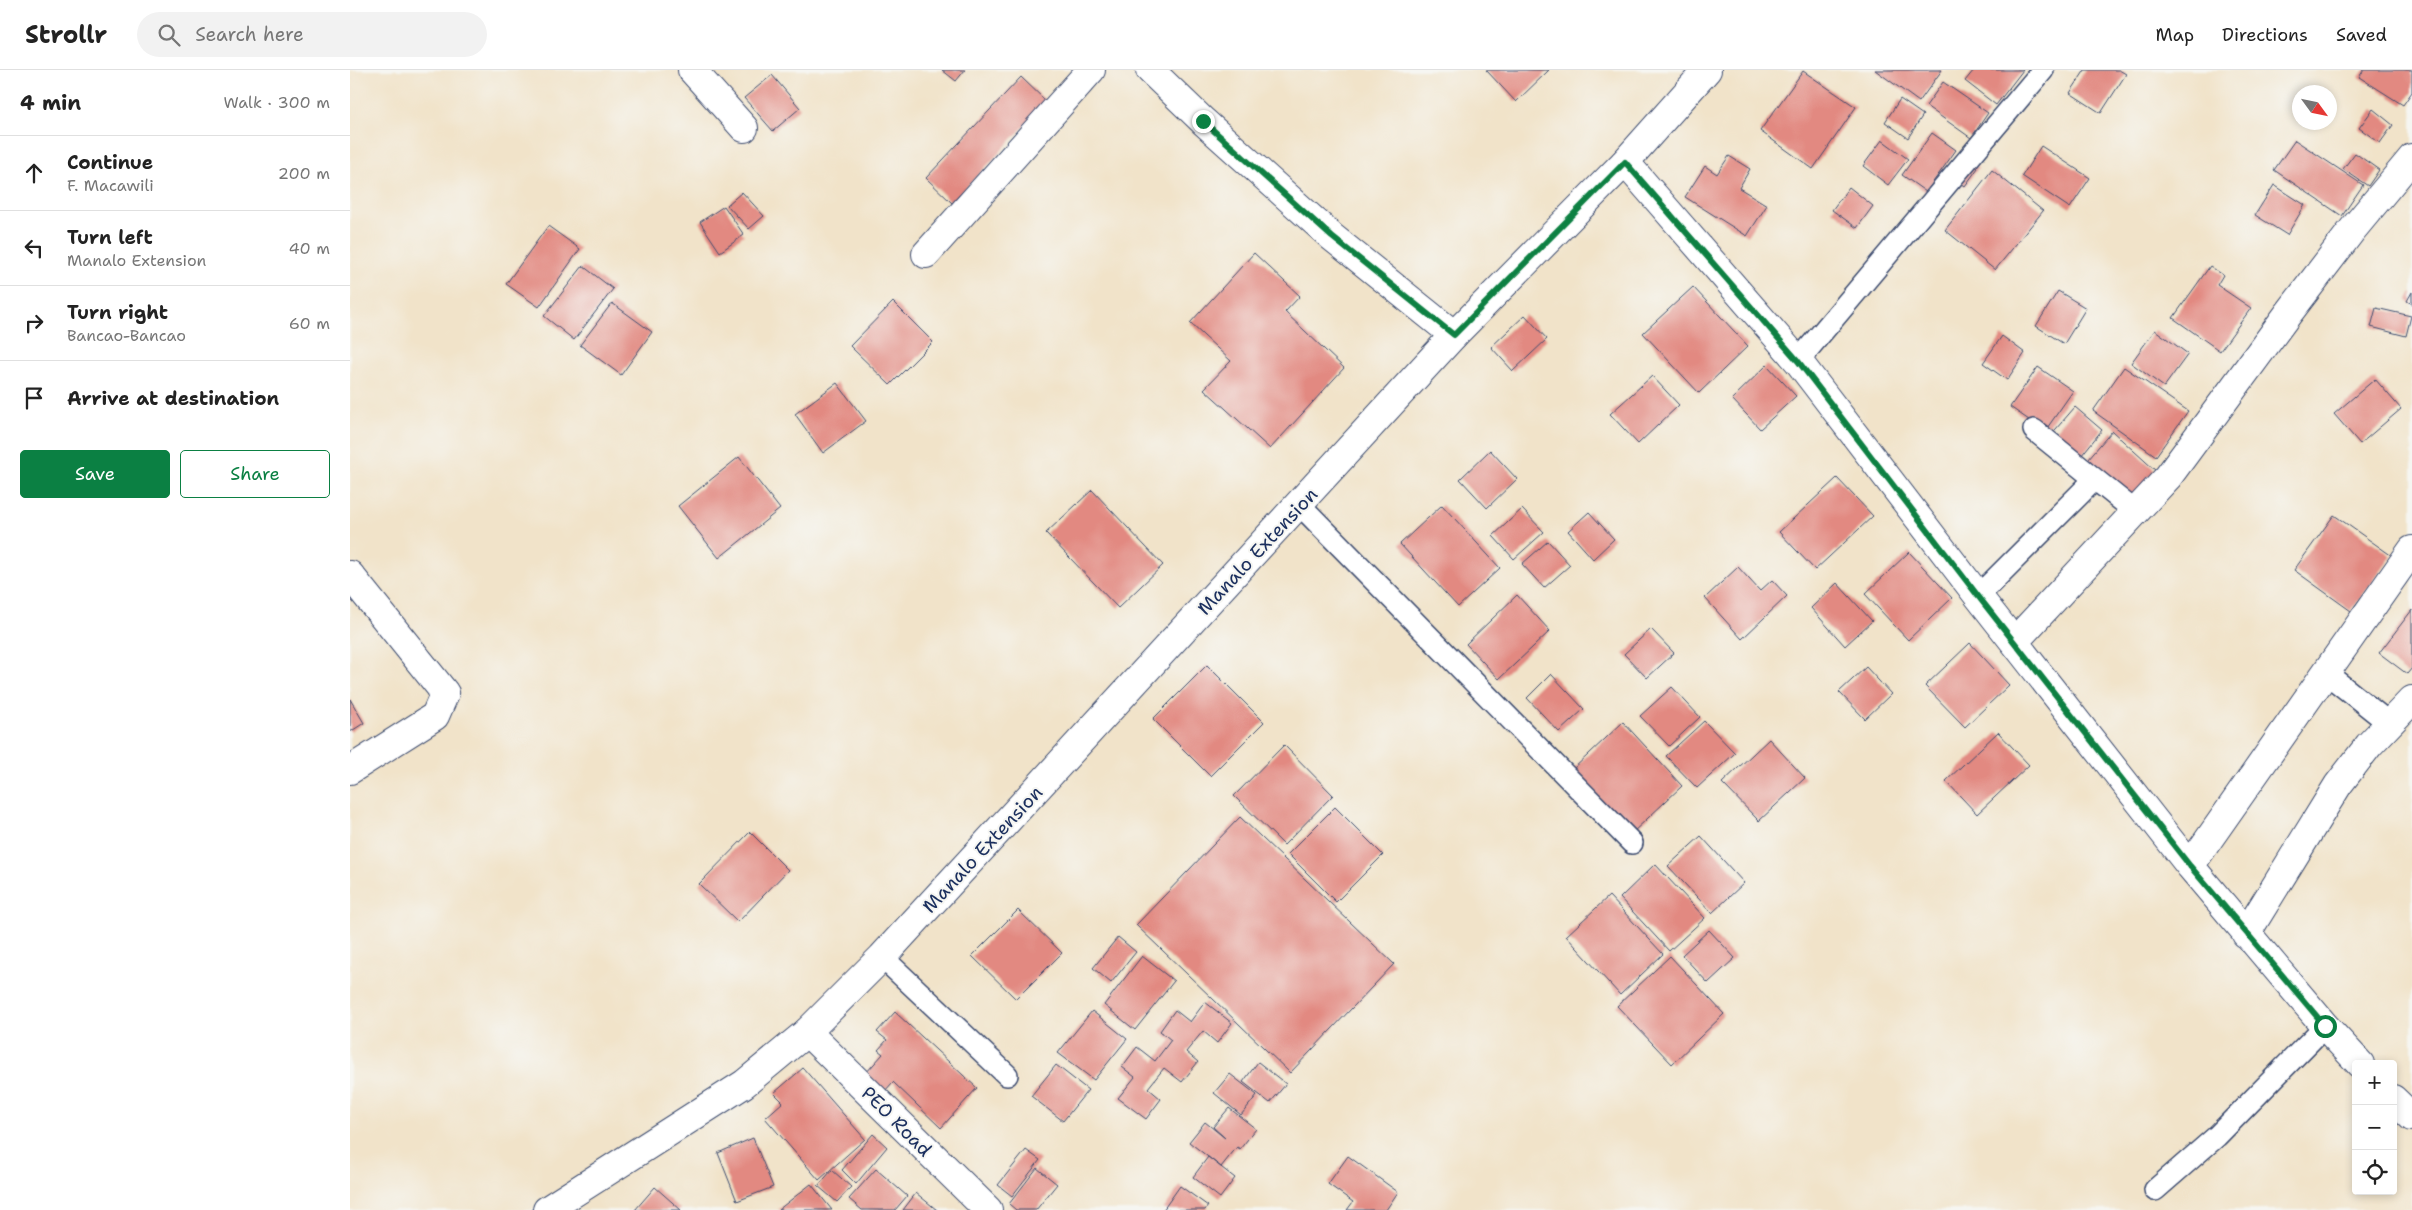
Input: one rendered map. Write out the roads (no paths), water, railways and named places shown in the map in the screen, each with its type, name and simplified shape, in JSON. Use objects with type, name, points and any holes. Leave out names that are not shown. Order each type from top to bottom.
[{"type":"street","points":[[692,70],[744,128]]},
{"type":"street","points":[[926,254],[1091,70]]},
{"type":"street","points":[[1150,70],[1203,121],[1332,237],[1454,335]]},
{"type":"street","name":"Manalo Extension","points":[[547,1210],[744,1084],[807,1032],[882,957],[1300,505],[1454,335],[1625,162],[1707,70]]},
{"type":"street","points":[[2015,641],[2137,513],[2168,477],[2227,395],[2353,229],[2412,158]]},
{"type":"street","points":[[1625,162],[1798,361],[1978,596],[2190,866],[2246,934],[2356,1060]]},
{"type":"street","points":[[2190,866],[2412,550]]},
{"type":"street","points":[[350,575],[444,693],[434,716],[350,770]]},
{"type":"street","points":[[2246,934],[2338,785],[2369,745],[2412,700]]},
{"type":"street","name":"PEO Road","points":[[807,1032],[988,1210]]},
{"type":"street","points":[[2397,1103],[2412,1117]]},
{"type":"lane","points":[[1798,361],[2043,70]]},
{"type":"lane","points":[[2034,430],[2137,513]]},
{"type":"lane","points":[[1978,596],[2094,480]]},
{"type":"lane","points":[[1300,505],[1632,843]]},
{"type":"lane","points":[[2326,673],[2390,724]]},
{"type":"lane","points":[[882,957],[1007,1075]]},
{"type":"lane","points":[[2155,1190],[2217,1136],[2325,1026]]}]
